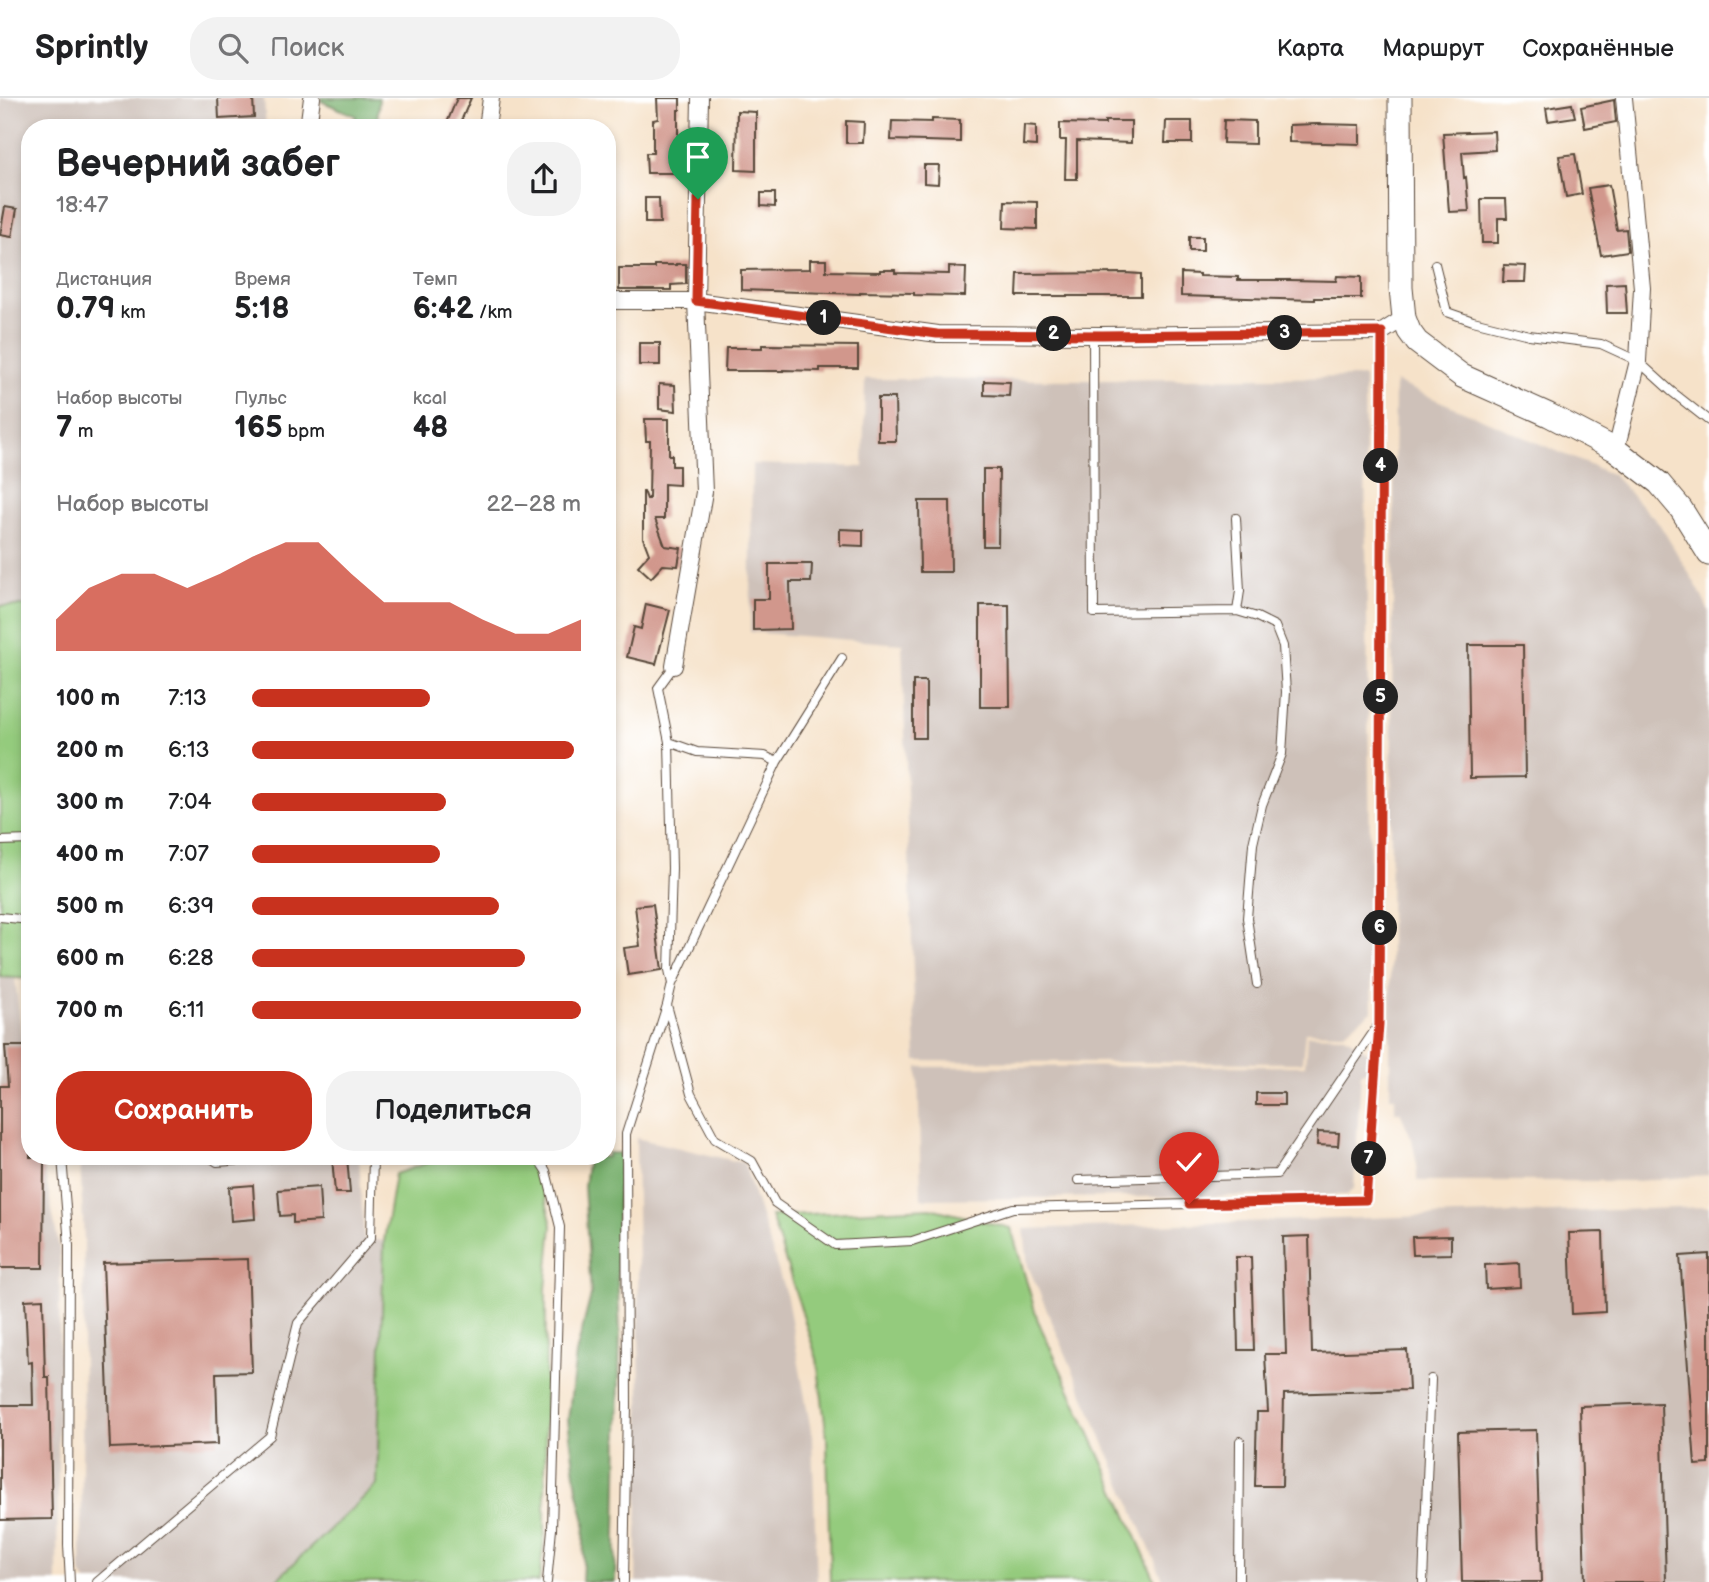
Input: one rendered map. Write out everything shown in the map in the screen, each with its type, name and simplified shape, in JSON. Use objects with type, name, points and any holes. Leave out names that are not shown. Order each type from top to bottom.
[{"type":"main road","points":[[1400,98],[1401,288],[1404,318],[1409,331],[1418,342],[1462,376],[1549,415],[1616,450],[1640,467],[1681,509],[1709,554]]},
{"type":"street","points":[[309,119],[312,98]]},
{"type":"street","points":[[489,119],[491,98]]},
{"type":"street","points":[[674,666],[704,492],[696,301],[700,98]]},
{"type":"street","points":[[1616,450],[1638,360],[1643,288],[1624,98]]},
{"type":"street","points":[[616,301],[696,301],[937,334],[1382,332],[1404,318]]},
{"type":"lane","points":[[1435,264],[1447,312],[1529,335],[1601,344],[1638,360],[1709,421]]},
{"type":"lane","points":[[667,1005],[691,1094],[715,1139],[752,1161],[775,1203],[835,1245],[912,1241],[1013,1208],[1366,1200],[1379,1024],[1382,332]]},
{"type":"lane","points":[[1093,334],[1094,613],[1237,611],[1275,626],[1283,646],[1286,692],[1282,754],[1262,805],[1253,844],[1247,918],[1257,984]]},
{"type":"lane","points":[[1237,518],[1240,592],[1237,611]]},
{"type":"lane","points":[[624,1582],[627,1405],[626,1134],[672,984],[777,762],[842,658]]},
{"type":"lane","points":[[672,984],[669,970],[672,868],[669,742],[658,688],[674,666]]},
{"type":"lane","points":[[669,742],[697,752],[765,756],[777,762]]},
{"type":"lane","points":[[0,841],[21,840]]},
{"type":"lane","points":[[0,917],[21,919]]},
{"type":"lane","points":[[1078,1180],[1278,1174],[1379,1024]]},
{"type":"lane","points":[[63,1165],[69,1245],[69,1582]]},
{"type":"lane","points":[[97,1582],[270,1436],[298,1323],[371,1238],[373,1165]]},
{"type":"lane","points":[[542,1165],[560,1227],[552,1530],[547,1582]]},
{"type":"lane","points":[[1423,1582],[1431,1379]]},
{"type":"lane","points":[[1239,1582],[1240,1441]]},
{"type":"shaded area","points":[[0,98],[264,98],[265,119],[21,119],[21,606],[0,606]]},
{"type":"shaded area","points":[[1364,377],[1372,1011],[1343,1033],[1305,1032],[1302,1063],[916,1061],[902,644],[750,632],[752,464],[863,467],[865,379]]},
{"type":"shaded area","points":[[1395,382],[1613,475],[1660,525],[1709,612],[1709,1175],[1637,1181],[1417,1181],[1412,1139],[1400,1112],[1395,1112],[1395,1097],[1390,1097]]},
{"type":"shaded area","points":[[0,977],[15,978],[21,1033],[21,1165],[44,1165],[60,1253],[57,1582],[0,1582]]},
{"type":"shaded area","points":[[1307,1035],[1345,1036],[1371,1054],[1370,1067],[1361,1073],[1354,1188],[1347,1195],[921,1199],[918,1067],[1305,1066]]},
{"type":"shaded area","points":[[636,1138],[744,1163],[787,1298],[812,1436],[817,1582],[636,1582],[640,1402]]},
{"type":"shaded area","points":[[80,1165],[359,1165],[364,1238],[384,1241],[377,1485],[274,1582],[86,1582],[81,1573],[84,1241]]},
{"type":"shaded area","points":[[1709,1207],[1709,1582],[1164,1582],[1028,1266],[1024,1229]]},
{"type":"green space","points":[[321,98],[379,98],[377,119],[355,119],[356,116],[321,101]]},
{"type":"green space","points":[[0,606],[21,606],[21,978],[0,977]]},
{"type":"green space","points":[[616,1153],[620,1153],[616,1246],[620,1332],[615,1582],[582,1582],[585,1522],[577,1489],[568,1420],[576,1354],[591,1295],[584,1186],[587,1165],[616,1165]]},
{"type":"green space","points":[[421,1165],[533,1165],[540,1178],[552,1225],[546,1289],[545,1531],[539,1582],[274,1582],[377,1485],[384,1241],[395,1174]]},
{"type":"green space","points":[[930,1208],[1011,1228],[1038,1321],[1156,1582],[830,1582],[827,1439],[817,1359],[771,1216]]},
{"type":"building","points":[[218,98],[253,98],[254,117],[219,119]]},
{"type":"building","points":[[457,98],[471,98],[462,119],[449,119]]},
{"type":"building","points":[[657,98],[680,98],[678,173],[647,173],[646,153],[653,153],[653,120],[658,119]]},
{"type":"building","points":[[1614,100],[1616,122],[1585,128],[1581,107]]},
{"type":"building","points":[[1572,104],[1575,117],[1548,121],[1546,108]]},
{"type":"building","points":[[737,111],[756,112],[756,171],[736,170]]},
{"type":"building","points":[[932,119],[960,120],[960,142],[891,140],[892,121],[932,122]]},
{"type":"building","points":[[1224,120],[1255,121],[1255,144],[1223,143]]},
{"type":"building","points":[[846,121],[864,122],[863,143],[846,143]]},
{"type":"building","points":[[1105,121],[1131,121],[1131,143],[1077,141],[1077,179],[1065,179],[1066,140],[1060,140],[1060,123],[1105,124]]},
{"type":"building","points":[[1166,121],[1192,121],[1192,143],[1165,143]]},
{"type":"building","points":[[1024,125],[1036,126],[1036,146],[1023,145]]},
{"type":"building","points":[[1289,125],[1360,125],[1360,144],[1289,142]]},
{"type":"building","points":[[1494,131],[1495,150],[1462,152],[1469,211],[1449,212],[1443,133]]},
{"type":"building","points":[[1575,154],[1582,194],[1566,197],[1559,156]]},
{"type":"building","points":[[924,165],[939,165],[938,184],[924,183]]},
{"type":"building","points":[[1609,185],[1617,230],[1626,229],[1628,251],[1601,255],[1588,188]]},
{"type":"building","points":[[761,193],[775,193],[775,207],[761,206]]},
{"type":"building","points":[[645,198],[659,198],[660,223],[645,223]]},
{"type":"building","points":[[1481,199],[1506,199],[1507,218],[1498,218],[1498,243],[1482,243]]},
{"type":"building","points":[[1005,201],[1037,202],[1037,229],[1004,228]]},
{"type":"building","points":[[5,207],[17,209],[12,237],[0,235]]},
{"type":"building","points":[[1189,237],[1203,237],[1203,251],[1189,251]]},
{"type":"building","points":[[810,260],[826,260],[826,271],[895,270],[895,273],[949,274],[949,267],[966,268],[965,296],[741,290],[741,270],[810,269]]},
{"type":"building","points":[[686,264],[686,284],[671,285],[671,290],[619,290],[619,268],[654,268],[654,265]]},
{"type":"building","points":[[1504,265],[1526,266],[1525,282],[1503,282]]},
{"type":"building","points":[[1181,273],[1238,277],[1238,280],[1336,281],[1337,276],[1361,277],[1361,298],[1315,300],[1181,296]]},
{"type":"building","points":[[1018,274],[1141,274],[1141,296],[1017,296]]},
{"type":"building","points":[[1625,283],[1627,313],[1607,313],[1606,284]]},
{"type":"building","points":[[639,343],[660,343],[660,365],[639,365]]},
{"type":"building","points":[[762,345],[858,346],[858,368],[820,368],[820,371],[725,371],[726,348],[762,348]]},
{"type":"building","points":[[984,381],[1010,382],[1009,396],[984,395]]},
{"type":"building","points":[[659,384],[675,385],[676,411],[659,409]]},
{"type":"building","points":[[878,398],[895,398],[896,441],[878,441]]},
{"type":"building","points":[[645,419],[669,419],[669,455],[672,455],[672,466],[679,466],[679,485],[664,484],[664,519],[655,519],[665,546],[681,548],[678,566],[663,565],[651,578],[638,566],[649,554],[643,538],[643,491],[649,499],[650,441],[646,441]]},
{"type":"building","points":[[983,469],[999,469],[998,546],[983,546]]},
{"type":"building","points":[[919,501],[950,501],[951,572],[920,572]]},
{"type":"building","points":[[840,529],[863,530],[863,546],[840,545]]},
{"type":"building","points":[[769,564],[812,564],[811,582],[790,582],[791,629],[753,630],[753,599],[769,599]]},
{"type":"building","points":[[646,604],[670,610],[656,664],[627,657],[634,627],[641,629]]},
{"type":"building","points":[[980,605],[1009,605],[1010,707],[980,707]]},
{"type":"building","points":[[1468,645],[1523,645],[1525,777],[1470,778]]},
{"type":"building","points":[[913,681],[926,681],[926,738],[913,738]]},
{"type":"building","points":[[653,904],[662,970],[628,975],[624,948],[640,946],[635,906]]},
{"type":"building","points":[[5,1046],[21,1046],[21,1165],[44,1165],[43,1268],[0,1268],[0,1086],[8,1086]]},
{"type":"building","points":[[1256,1093],[1284,1093],[1284,1105],[1256,1105]]},
{"type":"building","points":[[1318,1132],[1339,1133],[1338,1146],[1317,1145]]},
{"type":"building","points":[[333,1165],[348,1165],[350,1193],[335,1193]]},
{"type":"building","points":[[253,1185],[255,1219],[231,1221],[229,1187]]},
{"type":"building","points":[[319,1187],[321,1221],[293,1223],[293,1215],[280,1216],[278,1190]]},
{"type":"building","points":[[1603,1232],[1605,1312],[1572,1314],[1569,1233]]},
{"type":"building","points":[[1309,1236],[1312,1353],[1407,1350],[1409,1390],[1284,1394],[1282,1486],[1255,1486],[1257,1412],[1268,1412],[1265,1354],[1286,1354],[1283,1237]]},
{"type":"building","points":[[1451,1236],[1451,1254],[1413,1255],[1412,1237]]},
{"type":"building","points":[[1709,1254],[1709,1464],[1695,1465],[1680,1256]]},
{"type":"building","points":[[1236,1257],[1251,1257],[1254,1350],[1238,1350]]},
{"type":"building","points":[[248,1259],[252,1372],[216,1373],[218,1444],[110,1448],[103,1263]]},
{"type":"building","points":[[1519,1263],[1520,1287],[1486,1289],[1485,1265]]},
{"type":"building","points":[[43,1299],[45,1377],[49,1377],[52,1519],[0,1520],[0,1405],[33,1405],[32,1362],[28,1363],[25,1300]]},
{"type":"building","points":[[1661,1403],[1666,1582],[1585,1582],[1580,1406]]},
{"type":"building","points":[[1536,1430],[1541,1582],[1462,1582],[1458,1432]]},
{"type":"route","points":[[698,199],[696,301],[937,334],[1382,332],[1379,1024],[1366,1200],[1189,1204]]}]
